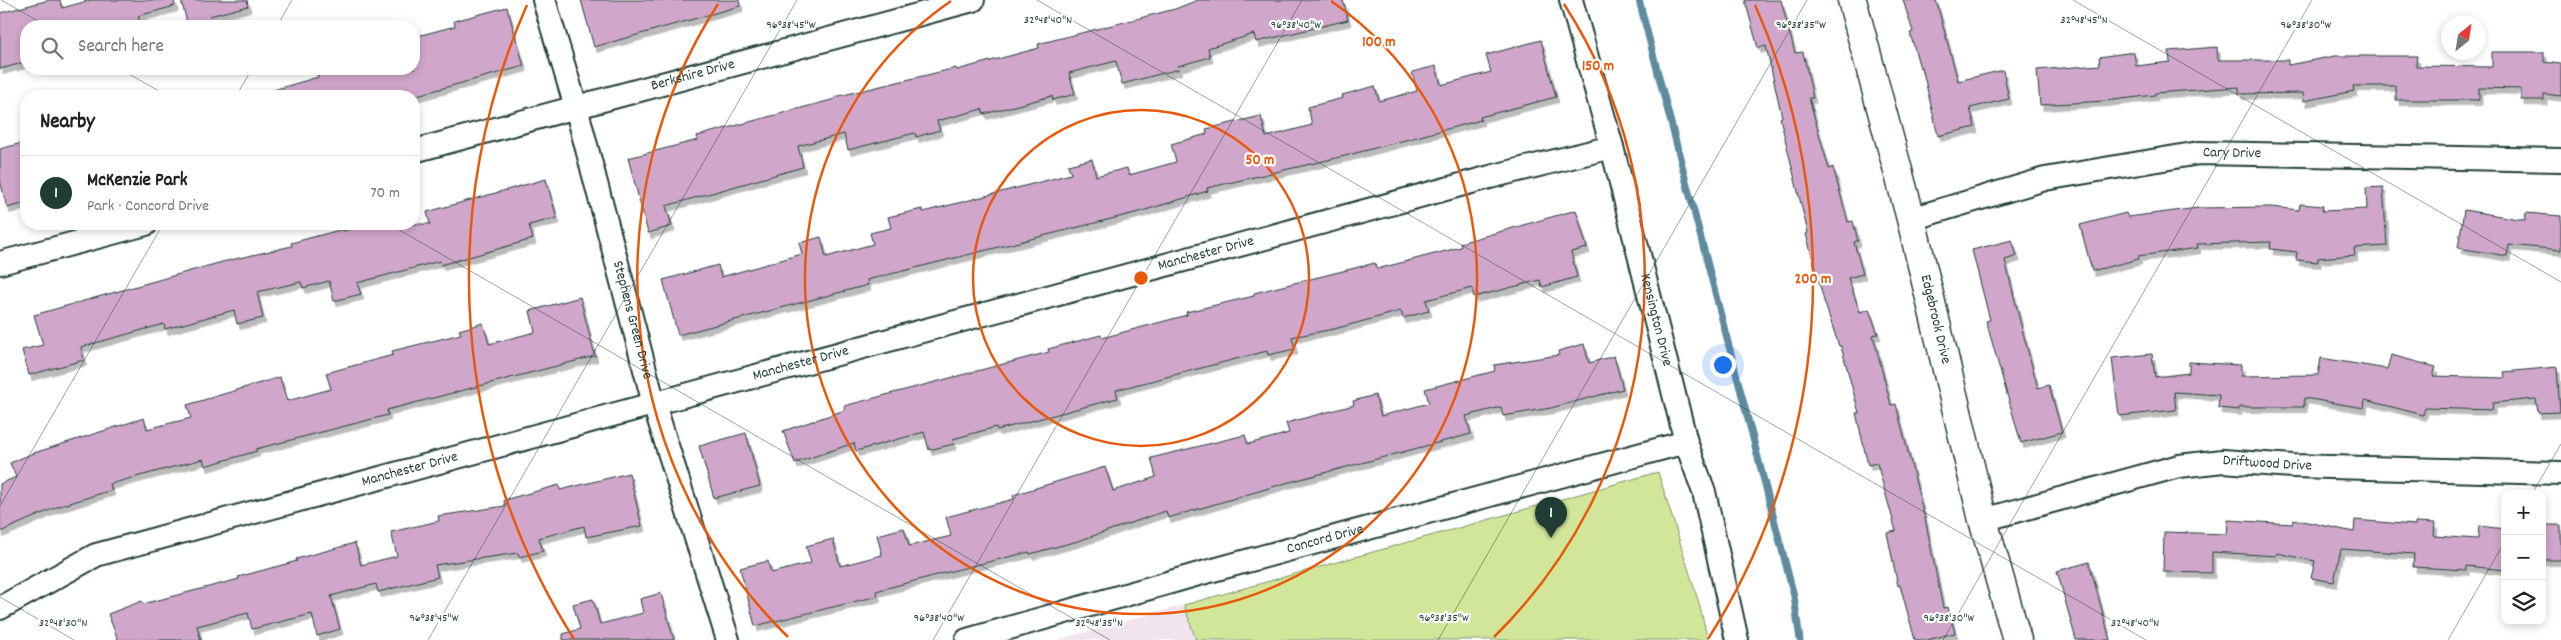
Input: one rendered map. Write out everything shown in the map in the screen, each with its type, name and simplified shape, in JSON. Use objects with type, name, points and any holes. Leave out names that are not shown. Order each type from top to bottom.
[{"type":"street","name":"Stephens Green Drive","points":[[544,0],[576,107],[654,404],[728,640]]},
{"type":"street","name":"Berkshire Drive","points":[[420,149],[973,0]]},
{"type":"street","name":"Kensington Drive","points":[[1571,0],[1612,147],[1686,442],[1704,492],[1737,640]]},
{"type":"street","name":"Edgebrook Drive","points":[[1852,0],[1911,219],[1983,520],[2017,640]]},
{"type":"street","name":"Manchester Drive","points":[[0,608],[96,555],[1490,177],[1612,147]]},
{"type":"street","name":"Cary Drive","points":[[1911,219],[2045,179],[2199,153],[2561,160]]},
{"type":"street","points":[[0,263],[124,230]]},
{"type":"street","name":"Concord Drive","points":[[967,640],[1206,572],[1686,442]]},
{"type":"street","name":"Driftwood Drive","points":[[1983,520],[2180,466],[2222,461],[2303,467],[2561,473]]},
{"type":"shaded area","points":[[1184,605],[1196,640],[1057,640]]},
{"type":"green space","points":[[1658,472],[1699,603],[1708,640],[1196,640],[1184,605]]},
{"type":"building","points":[[49,0],[60,0],[62,8],[91,0],[174,0],[175,6],[138,16],[139,20],[20,20],[20,64],[0,69],[0,13]]},
{"type":"building","points":[[181,0],[247,0],[248,6],[210,16],[212,20],[186,20]]},
{"type":"building","points":[[581,0],[739,0],[740,6],[594,47]]},
{"type":"building","points":[[1198,0],[1343,0],[1348,20],[1256,42],[1254,34],[1208,48],[1210,57],[1178,66],[1179,69],[1122,84],[1116,61],[1069,73],[1075,94],[1053,100],[1052,96],[984,114],[982,109],[937,121],[940,130],[916,137],[915,133],[848,150],[844,134],[798,146],[803,167],[666,206],[672,226],[648,233],[628,158],[698,140],[697,136],[835,99],[835,97],[956,68],[957,70],[1039,48],[1038,44],[1175,9]]},
{"type":"building","points":[[1745,0],[1781,0],[1795,53],[1803,52],[1813,98],[1809,98],[1829,169],[1833,167],[1848,222],[1853,221],[1858,241],[1854,242],[1863,274],[1848,278],[1860,312],[1869,309],[1878,334],[1873,335],[1891,405],[1896,404],[1926,523],[1943,608],[1948,607],[1955,633],[1927,640],[1915,640],[1900,585],[1898,586],[1887,533],[1896,531],[1877,463],[1868,465],[1856,413],[1859,413],[1841,346],[1839,346],[1824,301],[1806,234],[1808,233],[1780,118],[1782,117],[1766,46],[1758,48]]},
{"type":"building","points":[[1903,0],[1936,0],[1958,81],[2003,70],[2009,99],[1970,108],[1975,127],[1938,136],[1922,67],[1920,68],[1910,33],[1913,32]]},
{"type":"building","points":[[507,7],[524,66],[420,94],[420,90],[273,90],[318,77],[318,75],[420,75],[420,35],[455,26],[454,21]]},
{"type":"building","points":[[1541,40],[1556,97],[1480,117],[1481,120],[1345,156],[1207,188],[1208,191],[1139,212],[867,280],[868,285],[678,335],[663,280],[718,265],[721,277],[802,254],[799,243],[821,237],[826,257],[873,244],[870,233],[891,228],[888,217],[922,209],[923,212],[1071,174],[1068,165],[1092,159],[1096,176],[1127,168],[1129,175],[1176,162],[1171,144],[1207,134],[1206,129],[1261,116],[1266,137],[1312,125],[1308,107],[1343,98],[1342,95],[1375,86],[1379,101],[1417,91],[1412,72],[1436,66],[1441,85],[1491,72],[1486,55]]},
{"type":"building","points":[[2217,47],[2218,60],[2288,60],[2288,65],[2335,56],[2417,56],[2416,66],[2492,67],[2492,52],[2544,52],[2544,62],[2561,64],[2561,96],[2544,94],[2544,100],[2521,100],[2521,89],[2479,88],[2479,100],[2396,100],[2396,86],[2353,86],[2354,91],[2304,101],[2303,93],[2239,94],[2239,87],[2155,93],[2155,95],[2105,101],[2040,105],[2037,70],[2100,65],[2099,57],[2134,52],[2136,66],[2170,62],[2169,51]]},
{"type":"building","points":[[20,144],[20,205],[7,208],[0,180],[0,149]]},
{"type":"building","points":[[546,179],[557,218],[529,225],[533,239],[441,265],[440,261],[357,283],[361,294],[334,301],[329,281],[303,288],[301,282],[257,292],[263,318],[237,324],[234,310],[165,329],[164,324],[81,347],[84,360],[29,375],[22,350],[43,345],[34,315],[222,262],[292,246],[291,243],[339,230],[420,230],[420,224],[430,224],[427,212]]},
{"type":"building","points":[[2383,187],[2387,246],[2354,248],[2355,255],[2318,258],[2318,262],[2296,260],[2297,252],[2270,249],[2271,242],[2197,244],[2198,248],[2138,256],[2139,259],[2092,271],[2080,225],[2126,213],[2128,217],[2198,208],[2271,207],[2299,210],[2300,204],[2323,206],[2322,211],[2367,209],[2366,188]]},
{"type":"building","points":[[1576,210],[1587,248],[1571,252],[1577,277],[1542,287],[1540,280],[1474,297],[1472,288],[1426,300],[1429,311],[1403,318],[1401,311],[1334,329],[1292,337],[1295,349],[1268,355],[1267,351],[1116,390],[1118,398],[997,430],[996,427],[953,439],[954,444],[929,450],[924,432],[856,451],[854,443],[795,463],[783,431],[845,410],[844,406],[1049,352],[1048,349],[1101,335],[1102,338],[1187,315],[1186,312],[1254,296],[1254,293],[1375,263],[1377,269],[1461,247],[1460,243]]},
{"type":"building","points":[[2464,210],[2525,220],[2526,213],[2561,216],[2561,250],[2509,245],[2507,256],[2458,248]]},
{"type":"building","points":[[2012,240],[2017,256],[2005,260],[2022,329],[2038,388],[2049,385],[2062,432],[2021,443],[1986,321],[1990,320],[1972,250]]},
{"type":"building","points":[[580,297],[595,356],[387,410],[388,415],[256,449],[257,451],[205,466],[203,459],[110,484],[112,490],[57,507],[0,532],[0,484],[16,477],[10,463],[31,454],[144,418],[147,429],[191,418],[187,405],[280,377],[287,401],[331,389],[326,373],[393,355],[392,351],[461,334],[459,330],[483,323],[489,344],[535,332],[530,311]]},
{"type":"building","points":[[1584,344],[1589,363],[1614,356],[1623,389],[1551,408],[1503,416],[1501,407],[1466,416],[1471,434],[1286,483],[1168,518],[1166,511],[1078,541],[876,591],[878,596],[755,626],[740,568],[768,561],[771,573],[811,563],[806,546],[833,539],[840,566],[882,555],[877,535],[904,528],[909,546],[951,536],[946,517],[1014,499],[1013,495],[1105,467],[1113,491],[1156,477],[1151,458],[1245,435],[1248,444],[1289,433],[1286,423],[1354,405],[1353,401],[1375,395],[1381,416],[1429,403],[1425,389],[1495,371],[1494,365],[1559,355],[1558,351]]},
{"type":"building","points":[[2152,354],[2155,377],[2189,373],[2189,362],[2241,365],[2241,376],[2318,375],[2321,358],[2387,369],[2391,355],[2436,367],[2433,376],[2505,378],[2504,372],[2557,367],[2560,412],[2538,413],[2536,399],[2493,403],[2492,410],[2425,408],[2423,415],[2365,400],[2364,408],[2304,398],[2304,407],[2239,407],[2239,410],[2218,408],[2219,395],[2174,392],[2176,410],[2119,416],[2112,358]]},
{"type":"building","points":[[746,433],[760,486],[714,498],[699,446]]},
{"type":"building","points":[[629,473],[642,526],[586,537],[584,526],[539,538],[543,551],[519,557],[518,553],[435,565],[438,577],[378,592],[376,584],[331,596],[340,629],[317,636],[312,614],[252,629],[248,613],[197,626],[201,640],[118,640],[108,614],[142,601],[143,604],[239,579],[238,577],[355,543],[361,565],[397,556],[391,532],[439,521],[438,516],[505,506],[504,500],[559,485],[560,490]]},
{"type":"building","points":[[2293,519],[2354,532],[2355,520],[2415,525],[2415,522],[2435,523],[2434,536],[2478,539],[2479,526],[2501,529],[2501,570],[2466,566],[2466,570],[2413,567],[2414,554],[2341,549],[2334,582],[2311,578],[2315,561],[2277,553],[2276,556],[2212,552],[2212,573],[2163,572],[2164,532],[2227,534],[2228,520],[2292,524]]},
{"type":"building","points":[[2546,525],[2561,525],[2561,560],[2546,560]]},
{"type":"building","points":[[2089,562],[2110,640],[2076,640],[2057,571]]},
{"type":"building","points":[[661,593],[674,640],[563,640],[563,634],[580,629],[573,604],[593,599],[600,624],[643,613],[640,599]]},
{"type":"waterway","points":[[1639,0],[1794,596],[1800,640]]},
{"type":"place","name":"McKenzie Park","points":[[1551,538]]}]
